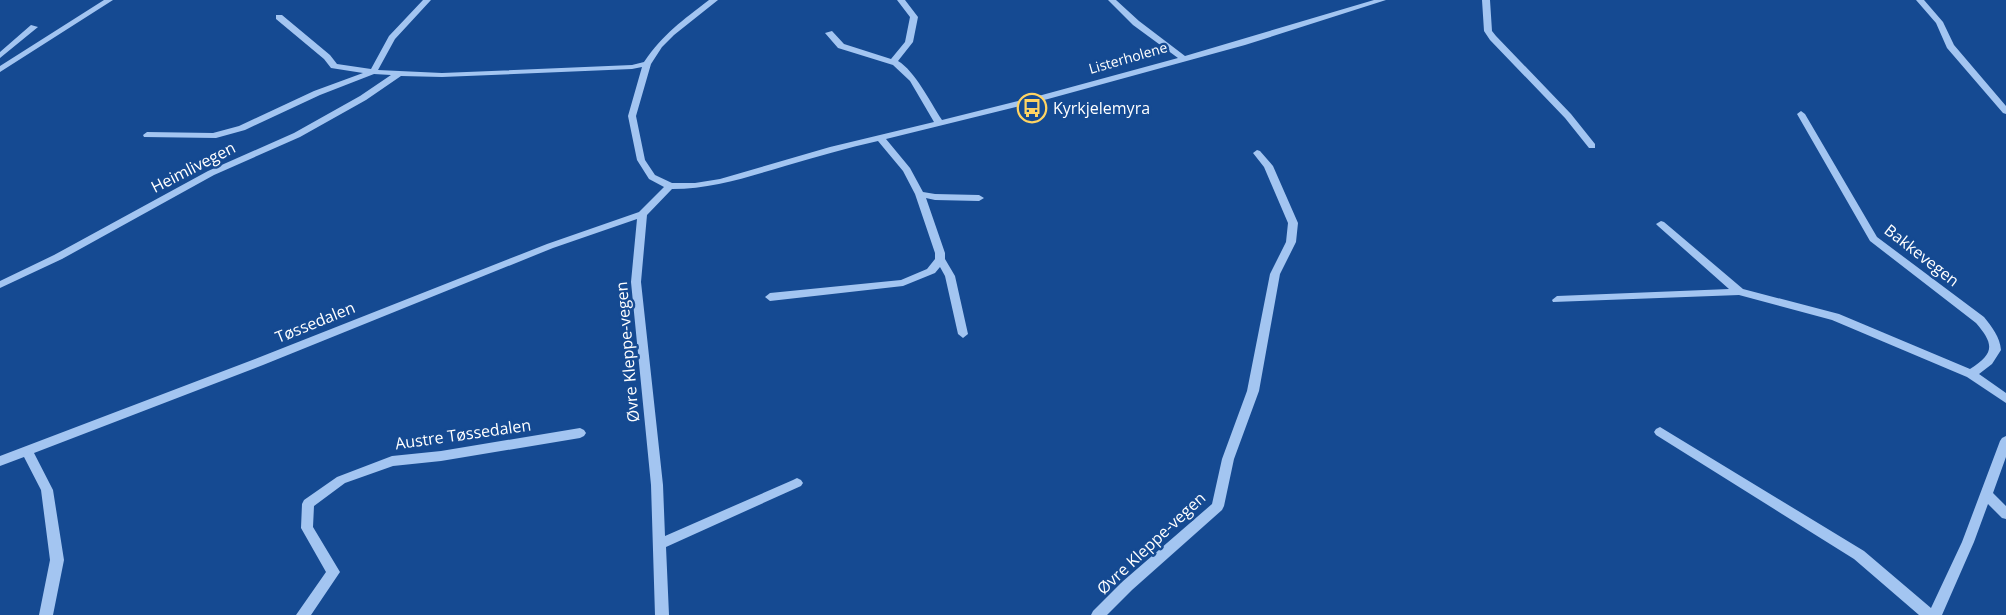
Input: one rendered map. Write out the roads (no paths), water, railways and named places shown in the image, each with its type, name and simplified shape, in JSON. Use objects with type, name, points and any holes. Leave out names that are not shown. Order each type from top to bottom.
[{"type":"street","points":[[0,70],[109,0]]},
{"type":"street","points":[[373,72],[392,38],[428,0]]},
{"type":"street","points":[[642,214],[670,186],[652,177],[641,160],[638,146],[633,116],[647,64],[671,33],[714,0]]},
{"type":"street","points":[[902,0],[914,17],[909,42],[894,61],[900,64],[913,80],[938,121]]},
{"type":"street","points":[[1112,0],[1136,23],[1183,58]]},
{"type":"street","name":"Listerholene","points":[[670,186],[695,186],[721,182],[938,121],[1045,97],[1242,43],[1382,0]]},
{"type":"street","points":[[1486,0],[1488,31],[1493,38],[1568,116],[1592,146]]},
{"type":"street","points":[[1920,0],[1939,22],[1950,46],[2006,111]]},
{"type":"street","name":"Heimlivegen","points":[[279,17],[327,57],[334,66],[373,72],[398,74],[528,72],[632,67],[647,64]]},
{"type":"street","points":[[0,56],[34,27]]},
{"type":"street","points":[[829,33],[841,46],[900,64]]},
{"type":"street","name":"Heimlivegen","points":[[147,135],[213,136],[242,128],[317,93],[373,72]]},
{"type":"street","name":"Heimlivegen","points":[[0,285],[58,257],[211,173],[297,135],[363,98],[398,74]]},
{"type":"street","name":"Bakkevegen","points":[[1801,114],[1873,239],[1980,320],[1994,335],[1996,347],[1992,359],[1971,374]]},
{"type":"street","points":[[880,137],[907,170],[921,194],[940,259],[950,276],[963,334]]},
{"type":"street","name":"Øvre Kleppe-vegen","points":[[1098,615],[1126,586],[1218,506],[1228,459],[1253,391],[1275,274],[1291,242],[1293,223],[1268,166],[1257,153]]},
{"type":"street","points":[[921,194],[935,197],[979,198]]},
{"type":"street","name":"Øvre Kleppe-vegen","points":[[642,214],[636,282],[657,485],[662,615]]},
{"type":"street","name":"Tøssedalen","points":[[0,461],[260,362],[550,246],[642,214]]},
{"type":"street","points":[[1661,224],[1739,292]]},
{"type":"street","points":[[770,297],[903,284],[931,271],[940,259]]},
{"type":"street","points":[[1557,300],[1739,292],[1835,317],[1971,374],[2006,399]]},
{"type":"street","points":[[1660,432],[1859,555],[1929,615]]},
{"type":"street","name":"Austre Tøssedalen","points":[[303,615],[333,572],[308,528],[308,504],[341,480],[392,461],[441,456],[580,433]]},
{"type":"street","points":[[1935,615],[1968,542],[2006,441]]},
{"type":"street","points":[[27,450],[47,490],[57,560],[46,615]]},
{"type":"street","points":[[660,544],[797,483]]},
{"type":"street","points":[[1986,494],[2006,514]]},
{"type":"place","name":"Kyrkjelemyra","points":[[1032,108]]}]
